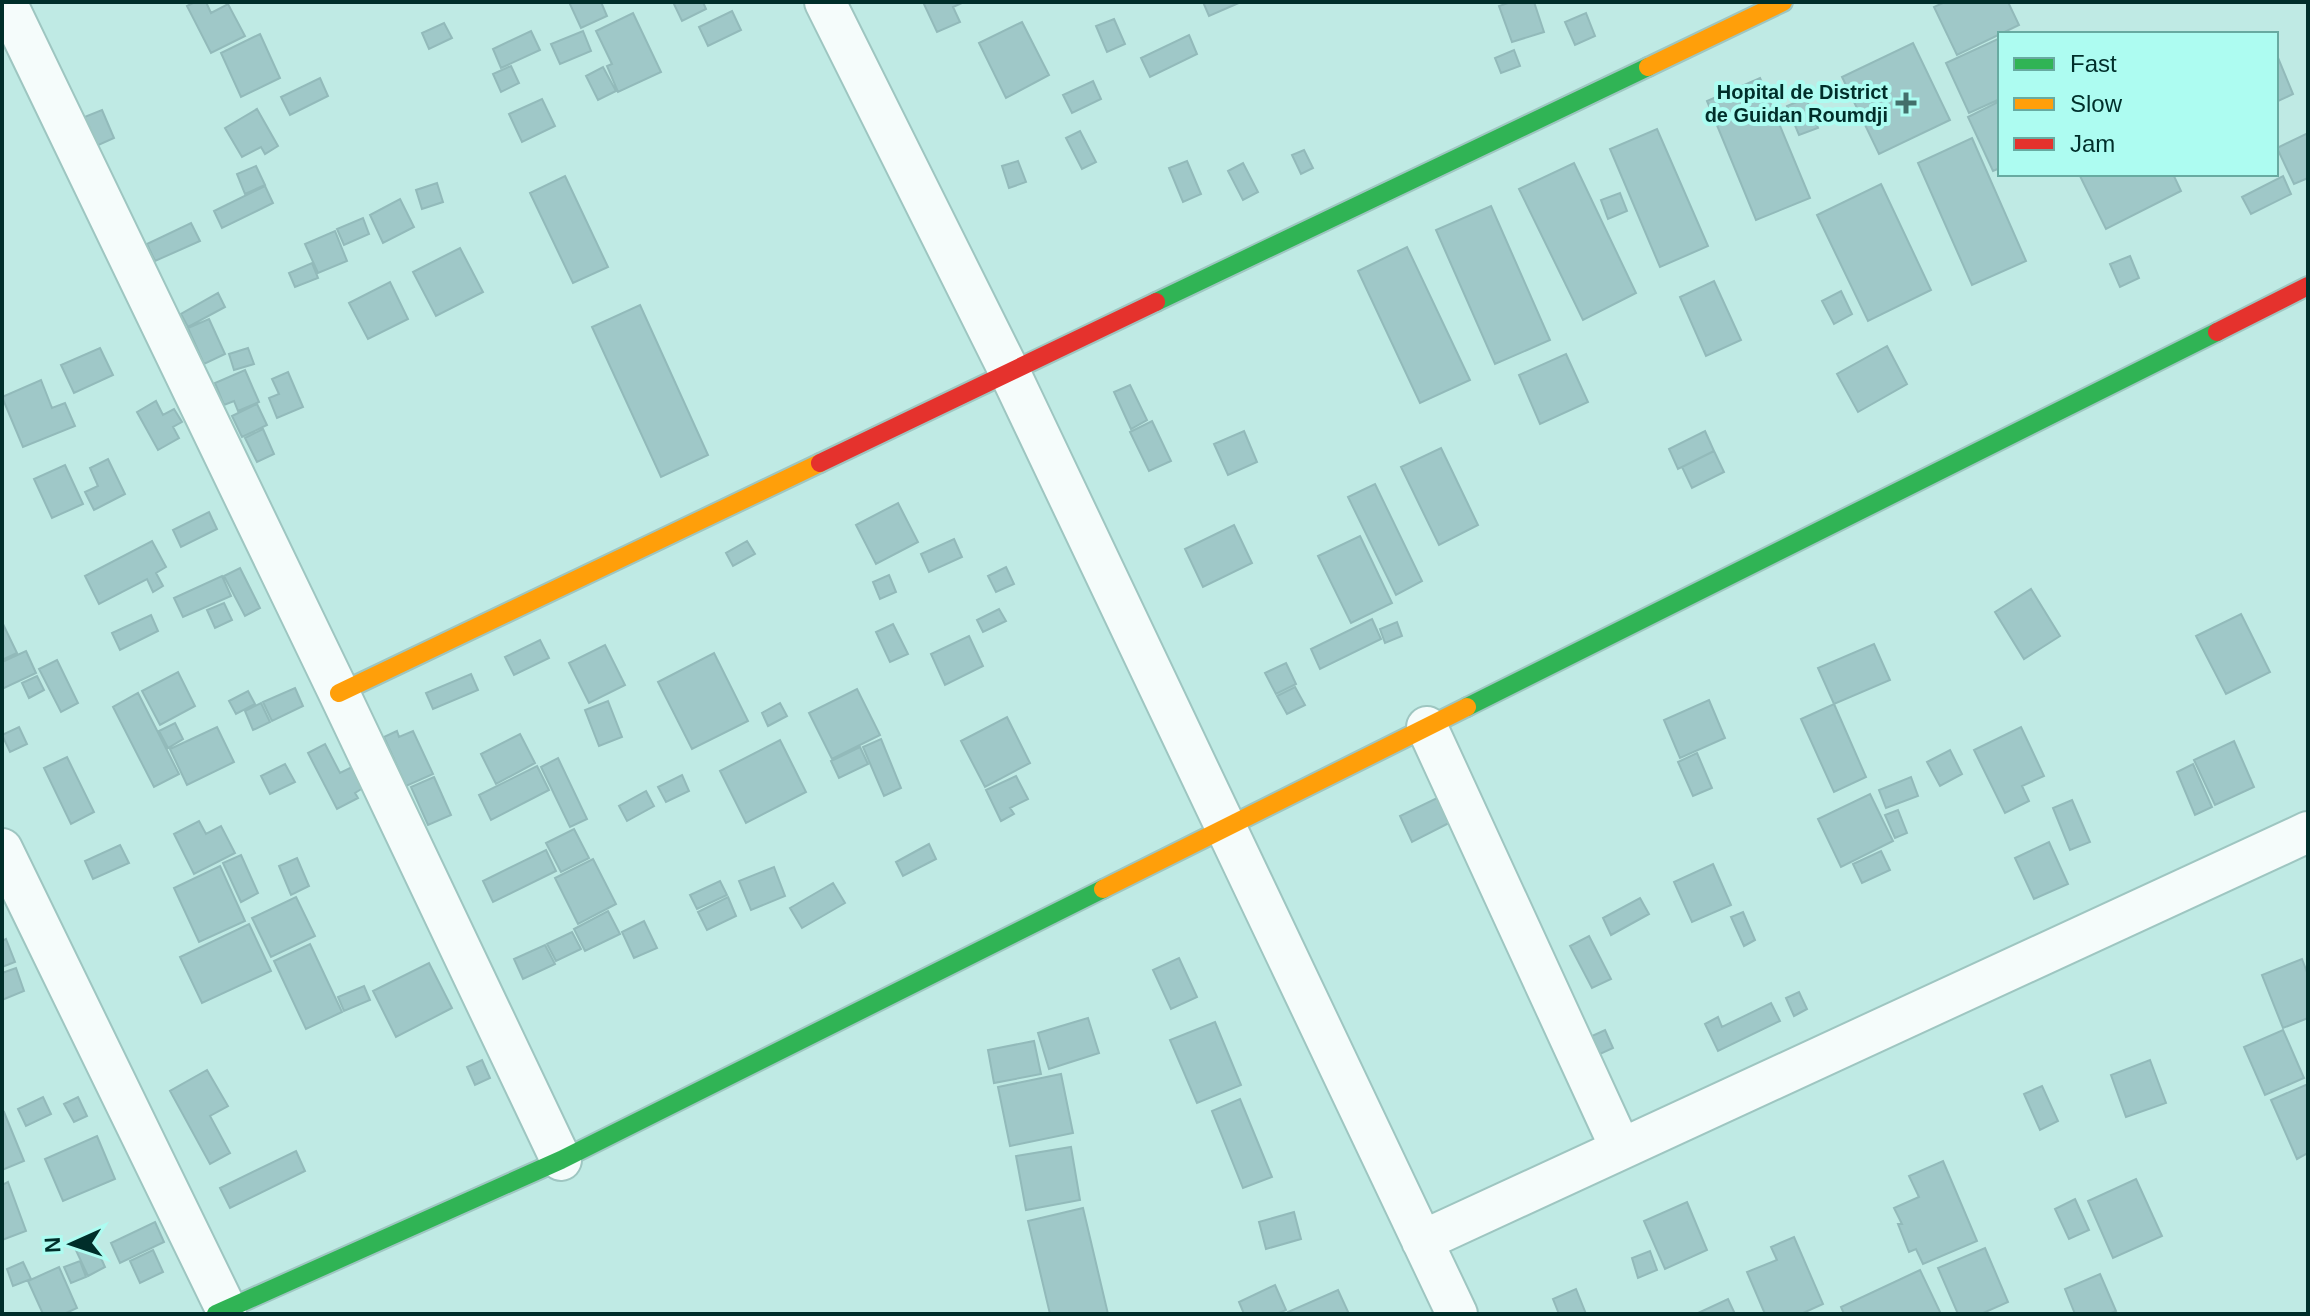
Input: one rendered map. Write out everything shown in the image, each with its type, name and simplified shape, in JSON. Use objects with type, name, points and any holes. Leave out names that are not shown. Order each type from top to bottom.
[{"type":"street","points":[[6,2],[561,1160]]},
{"type":"street","points":[[825,2],[1009,371],[1457,1314]]},
{"type":"street","points":[[339,693],[1783,2]]},
{"type":"street","points":[[2,849],[224,1312],[561,1160],[2308,286]]},
{"type":"street","points":[[1427,727],[1621,1149]]},
{"type":"street","points":[[1422,1241],[2308,832]]},
{"type":"building","points":[[206,2],[211,13],[228,4],[245,36],[211,53],[187,6]]},
{"type":"building","points":[[569,2],[601,2],[607,16],[581,28]]},
{"type":"building","points":[[673,2],[703,2],[706,9],[682,21]]},
{"type":"building","points":[[923,2],[964,2],[953,7],[960,22],[937,32]]},
{"type":"building","points":[[1203,2],[1241,2],[1209,16]]},
{"type":"building","points":[[1511,2],[1534,2],[1544,32],[1512,42],[1499,6]]},
{"type":"building","points":[[1945,2],[2008,2],[2019,25],[1998,32],[1998,35],[1957,55],[1934,7]]},
{"type":"building","points":[[732,11],[741,30],[708,46],[699,27]]},
{"type":"building","points":[[633,13],[661,72],[618,92],[607,66],[612,64],[596,31]]},
{"type":"building","points":[[1586,13],[1595,36],[1575,45],[1565,22]]},
{"type":"building","points":[[1114,19],[1125,44],[1107,52],[1096,26]]},
{"type":"building","points":[[1022,22],[1049,75],[1006,98],[979,43]]},
{"type":"building","points":[[444,23],[452,38],[429,49],[422,33]]},
{"type":"building","points":[[531,31],[540,50],[501,68],[493,49]]},
{"type":"building","points":[[583,31],[591,51],[560,64],[551,44]]},
{"type":"building","points":[[260,34],[280,78],[241,97],[221,53]]},
{"type":"building","points":[[1189,35],[1197,54],[1150,77],[1141,58]]},
{"type":"building","points":[[1998,39],[1998,100],[1969,113],[1946,63]]},
{"type":"building","points":[[1913,43],[1950,120],[1879,154],[1842,77]]},
{"type":"building","points":[[1514,50],[1520,66],[1501,73],[1495,58]]},
{"type":"building","points":[[2278,58],[2293,94],[2278,101]]},
{"type":"building","points":[[511,66],[519,83],[501,92],[493,74]]},
{"type":"building","points":[[603,67],[616,91],[598,100],[586,76]]},
{"type":"building","points":[[320,78],[328,96],[290,115],[281,97]]},
{"type":"building","points":[[1760,78],[1810,198],[1756,220],[1707,101]]},
{"type":"building","points":[[1093,81],[1101,99],[1072,113],[1063,95]]},
{"type":"building","points":[[1806,98],[1818,128],[1799,135],[1787,106]]},
{"type":"building","points":[[542,99],[555,126],[522,142],[509,114]]},
{"type":"building","points":[[1998,102],[1998,169],[1993,171],[1968,117]]},
{"type":"building","points":[[257,109],[278,146],[265,154],[261,147],[242,157],[225,128]]},
{"type":"building","points":[[102,110],[114,138],[94,147],[82,118]]},
{"type":"building","points":[[1657,129],[1708,246],[1660,267],[1610,149]]},
{"type":"building","points":[[1080,131],[1096,162],[1082,169],[1066,138]]},
{"type":"building","points":[[2308,133],[2308,178],[2294,184],[2278,148]]},
{"type":"building","points":[[1972,138],[2026,261],[1972,285],[1918,163]]},
{"type":"building","points":[[1304,150],[1313,168],[1301,174],[1292,155]]},
{"type":"building","points":[[1018,161],[1026,182],[1009,188],[1002,166]]},
{"type":"building","points":[[1187,161],[1201,194],[1183,202],[1169,168]]},
{"type":"building","points":[[1243,163],[1258,192],[1243,200],[1228,171]]},
{"type":"building","points":[[1574,163],[1636,293],[1583,320],[1519,189]]},
{"type":"building","points":[[256,166],[265,185],[245,194],[237,174]]},
{"type":"building","points":[[565,176],[608,267],[573,283],[530,193]]},
{"type":"building","points":[[2080,176],[2174,176],[2181,191],[2106,229]]},
{"type":"building","points":[[2283,176],[2291,194],[2251,214],[2242,197]]},
{"type":"building","points":[[437,183],[443,202],[422,209],[416,190]]},
{"type":"building","points":[[1881,184],[1931,290],[1868,321],[1817,215]]},
{"type":"building","points":[[265,186],[273,203],[222,228],[214,211]]},
{"type":"building","points":[[1620,193],[1627,211],[1608,219],[1601,200]]},
{"type":"building","points":[[400,199],[414,227],[383,243],[370,215]]},
{"type":"building","points":[[1491,206],[1550,340],[1495,364],[1436,230]]},
{"type":"building","points":[[363,218],[369,234],[344,245],[337,229]]},
{"type":"building","points":[[191,223],[200,241],[155,261],[147,244]]},
{"type":"building","points":[[335,231],[347,261],[318,273],[305,244]]},
{"type":"building","points":[[1407,247],[1470,380],[1420,403],[1358,271]]},
{"type":"building","points":[[460,248],[483,292],[436,316],[413,272]]},
{"type":"building","points":[[2130,256],[2139,278],[2120,287],[2110,264]]},
{"type":"building","points":[[312,263],[318,278],[295,287],[289,273]]},
{"type":"building","points":[[1714,281],[1741,340],[1706,356],[1680,297]]},
{"type":"building","points":[[390,282],[408,319],[368,339],[349,303]]},
{"type":"building","points":[[1841,291],[1852,314],[1834,324],[1822,301]]},
{"type":"building","points":[[218,293],[225,307],[188,327],[181,314]]},
{"type":"building","points":[[640,305],[708,455],[661,477],[592,327]]},
{"type":"building","points":[[209,319],[225,354],[204,364],[188,328]]},
{"type":"building","points":[[1887,346],[1907,384],[1858,412],[1837,374]]},
{"type":"building","points":[[100,348],[113,375],[74,393],[61,365]]},
{"type":"building","points":[[248,348],[254,364],[234,370],[229,354]]},
{"type":"building","points":[[1566,354],[1588,402],[1540,424],[1519,375]]},
{"type":"building","points":[[245,370],[259,402],[238,411],[234,401],[224,405],[215,383]]},
{"type":"building","points":[[288,372],[303,407],[277,418],[269,398],[279,394],[272,379]]},
{"type":"building","points":[[41,380],[52,408],[65,403],[75,426],[23,447],[2,397]]},
{"type":"building","points":[[1130,385],[1147,420],[1131,429],[1114,392]]},
{"type":"building","points":[[156,401],[163,415],[174,409],[182,422],[173,427],[179,438],[158,450],[137,412]]},
{"type":"building","points":[[257,404],[267,425],[242,437],[232,416]]},
{"type":"building","points":[[1152,421],[1171,461],[1149,471],[1130,432]]},
{"type":"building","points":[[263,429],[274,454],[257,462],[245,438]]},
{"type":"building","points":[[1244,431],[1257,462],[1228,475],[1214,444]]},
{"type":"building","points":[[1705,431],[1714,451],[1678,469],[1669,449]]},
{"type":"building","points":[[1441,448],[1478,525],[1439,545],[1401,467]]},
{"type":"building","points":[[1714,451],[1724,472],[1692,488],[1682,467]]},
{"type":"building","points":[[108,459],[125,494],[94,510],[85,492],[98,486],[90,468]]},
{"type":"building","points":[[65,465],[83,504],[52,518],[34,479]]},
{"type":"building","points":[[1375,484],[1422,581],[1396,595],[1348,497]]},
{"type":"building","points":[[898,503],[918,542],[876,564],[856,525]]},
{"type":"building","points":[[209,512],[217,529],[181,547],[173,530]]},
{"type":"building","points":[[1234,525],[1252,563],[1203,587],[1185,549]]},
{"type":"building","points":[[1360,536],[1392,603],[1351,623],[1318,556]]},
{"type":"building","points":[[954,539],[962,557],[929,572],[921,554]]},
{"type":"building","points":[[152,541],[166,567],[156,573],[163,586],[153,592],[147,579],[99,604],[85,576]]},
{"type":"building","points":[[747,541],[755,554],[733,566],[726,553]]},
{"type":"building","points":[[1006,567],[1014,584],[996,592],[988,576]]},
{"type":"building","points":[[240,568],[260,608],[245,616],[224,576]]},
{"type":"building","points":[[889,575],[896,592],[880,599],[873,582]]},
{"type":"building","points":[[222,576],[231,596],[183,617],[174,598]]},
{"type":"building","points":[[2031,589],[2060,636],[2024,659],[1995,612]]},
{"type":"building","points":[[224,603],[232,620],[215,628],[207,610]]},
{"type":"building","points":[[999,609],[1006,621],[983,632],[977,620]]},
{"type":"building","points":[[2241,614],[2270,672],[2226,694],[2196,636]]},
{"type":"building","points":[[151,615],[158,631],[120,650],[112,633]]},
{"type":"building","points":[[1372,619],[1381,639],[1320,669],[1311,649]]},
{"type":"building","points":[[2,622],[17,653],[2,660]]},
{"type":"building","points":[[1397,622],[1402,636],[1385,643],[1380,629]]},
{"type":"building","points":[[893,624],[908,654],[890,662],[876,632]]},
{"type":"building","points":[[969,636],[983,666],[945,685],[931,654]]},
{"type":"building","points":[[540,640],[549,658],[514,675],[505,657]]},
{"type":"building","points":[[1874,644],[1890,680],[1834,704],[1818,668]]},
{"type":"building","points":[[605,645],[625,685],[589,703],[569,663]]},
{"type":"building","points":[[26,651],[36,673],[2,689],[2,662]]},
{"type":"building","points":[[714,653],[748,721],[692,749],[658,682]]},
{"type":"building","points":[[57,660],[78,703],[61,712],[39,669]]},
{"type":"building","points":[[1286,663],[1296,684],[1276,694],[1265,673]]},
{"type":"building","points":[[178,672],[195,706],[160,725],[142,691]]},
{"type":"building","points":[[471,674],[478,690],[433,709],[426,693]]},
{"type":"building","points":[[37,676],[44,690],[29,698],[22,683]]},
{"type":"building","points":[[1295,687],[1305,705],[1287,714],[1277,696]]},
{"type":"building","points":[[295,688],[303,706],[272,721],[263,702]]},
{"type":"building","points":[[857,689],[880,735],[832,759],[809,713]]},
{"type":"building","points":[[248,691],[255,704],[236,714],[229,701]]},
{"type":"building","points":[[138,693],[179,774],[154,787],[113,707]]},
{"type":"building","points":[[1709,700],[1725,738],[1680,758],[1664,720]]},
{"type":"building","points":[[608,701],[622,737],[599,746],[585,710]]},
{"type":"building","points":[[261,703],[270,722],[253,730],[245,711]]},
{"type":"building","points":[[780,703],[787,716],[768,726],[762,713]]},
{"type":"building","points":[[1834,704],[1866,777],[1834,792],[1801,719]]},
{"type":"building","points":[[1007,717],[1030,763],[985,787],[961,741]]},
{"type":"building","points":[[175,723],[183,739],[168,748],[159,731]]},
{"type":"building","points":[[19,727],[27,744],[10,752],[2,735]]},
{"type":"building","points":[[217,727],[234,762],[187,785],[170,749]]},
{"type":"building","points":[[2021,727],[2044,776],[2022,786],[2029,801],[2005,813],[1974,750]]},
{"type":"building","points":[[397,731],[399,737],[413,731],[433,774],[406,786],[384,737]]},
{"type":"building","points":[[520,734],[535,763],[496,784],[481,754]]},
{"type":"building","points":[[881,739],[901,788],[884,796],[863,747]]},
{"type":"building","points":[[780,740],[806,792],[746,823],[720,771]]},
{"type":"building","points":[[2234,741],[2254,787],[2215,805],[2194,760]]},
{"type":"building","points":[[325,744],[340,773],[352,767],[363,788],[355,793],[358,798],[337,809],[308,753]]},
{"type":"building","points":[[860,747],[868,764],[839,778],[831,761]]},
{"type":"building","points":[[1950,750],[1962,774],[1940,786],[1927,762]]},
{"type":"building","points":[[1697,753],[1712,788],[1693,796],[1678,762]]},
{"type":"building","points":[[67,757],[94,812],[71,824],[44,768]]},
{"type":"building","points":[[558,758],[587,819],[570,827],[541,767]]},
{"type":"building","points":[[285,764],[295,782],[270,794],[261,776]]},
{"type":"building","points":[[2193,764],[2212,807],[2195,815],[2177,772]]},
{"type":"building","points":[[537,766],[549,790],[491,820],[479,795]]},
{"type":"building","points":[[682,775],[689,791],[666,802],[658,787]]},
{"type":"building","points":[[1016,776],[1028,799],[1010,808],[1014,814],[1001,821],[986,790]]},
{"type":"building","points":[[434,777],[451,815],[428,825],[411,787]]},
{"type":"building","points":[[1911,777],[1918,796],[1886,808],[1879,790]]},
{"type":"building","points":[[646,791],[654,806],[627,821],[619,806]]},
{"type":"building","points":[[1870,794],[1893,841],[1841,867],[1818,819]]},
{"type":"building","points":[[1437,798],[1449,823],[1412,842],[1400,816]]},
{"type":"building","points":[[2072,800],[2090,842],[2070,850],[2053,808]]},
{"type":"building","points":[[1898,810],[1907,833],[1895,838],[1885,815]]},
{"type":"building","points":[[199,821],[206,834],[221,826],[235,853],[194,874],[174,834]]},
{"type":"building","points":[[574,829],[589,858],[561,872],[546,843]]},
{"type":"building","points":[[2049,842],[2068,884],[2034,899],[2015,858]]},
{"type":"building","points":[[929,844],[936,859],[903,876],[896,862]]},
{"type":"building","points":[[120,845],[129,863],[93,879],[85,861]]},
{"type":"building","points":[[546,850],[556,871],[493,902],[483,881]]},
{"type":"building","points":[[1881,851],[1890,870],[1862,883],[1853,864]]},
{"type":"building","points":[[241,855],[258,893],[241,902],[223,863]]},
{"type":"building","points":[[297,858],[309,886],[291,895],[279,866]]},
{"type":"building","points":[[593,859],[616,904],[578,924],[555,878]]},
{"type":"building","points":[[1713,864],[1731,905],[1692,922],[1674,882]]},
{"type":"building","points":[[220,866],[245,921],[199,942],[174,888]]},
{"type":"building","points":[[774,867],[785,896],[751,910],[739,881]]},
{"type":"building","points":[[720,881],[727,895],[697,909],[690,895]]},
{"type":"building","points":[[833,883],[845,903],[802,928],[790,908]]},
{"type":"building","points":[[296,897],[315,936],[271,957],[252,918]]},
{"type":"building","points":[[728,897],[736,916],[707,930],[698,912]]},
{"type":"building","points":[[1640,898],[1649,914],[1611,935],[1603,918]]},
{"type":"building","points":[[608,911],[620,934],[585,951],[574,929]]},
{"type":"building","points":[[1743,912],[1755,940],[1744,946],[1731,917]]},
{"type":"building","points":[[644,921],[657,948],[634,958],[622,932]]},
{"type":"building","points":[[249,924],[271,971],[202,1003],[180,957]]},
{"type":"building","points":[[572,932],[581,949],[556,961],[547,944]]},
{"type":"building","points":[[1589,936],[1611,979],[1592,988],[1570,946]]},
{"type":"building","points":[[6,939],[15,962],[2,967],[2,941]]},
{"type":"building","points":[[310,944],[342,1012],[306,1029],[274,961]]},
{"type":"building","points":[[545,945],[555,964],[523,979],[514,959]]},
{"type":"building","points":[[1179,958],[1197,997],[1171,1009],[1153,970]]},
{"type":"building","points":[[2302,959],[2308,975],[2308,1018],[2283,1028],[2262,975]]},
{"type":"building","points":[[429,963],[452,1008],[396,1037],[373,991]]},
{"type":"building","points":[[16,968],[24,991],[2,1000],[2,973]]},
{"type":"building","points":[[364,986],[370,1000],[344,1011],[338,997]]},
{"type":"building","points":[[1799,992],[1807,1009],[1794,1016],[1786,998]]},
{"type":"building","points":[[1771,1003],[1780,1021],[1718,1051],[1705,1024],[1718,1017],[1722,1027]]},
{"type":"building","points":[[1088,1018],[1099,1053],[1049,1069],[1038,1033]]},
{"type":"building","points":[[1215,1022],[1241,1085],[1197,1103],[1170,1040]]},
{"type":"building","points":[[1605,1030],[1613,1048],[1600,1054],[1592,1036]]},
{"type":"building","points":[[2283,1030],[2304,1078],[2265,1095],[2244,1047]]},
{"type":"building","points":[[1034,1041],[1041,1074],[994,1083],[988,1050]]},
{"type":"building","points":[[482,1060],[490,1078],[475,1085],[467,1067]]},
{"type":"building","points":[[2150,1060],[2166,1103],[2126,1117],[2111,1075]]},
{"type":"building","points":[[207,1070],[228,1106],[210,1116],[230,1153],[210,1164],[170,1091]]},
{"type":"building","points":[[1061,1074],[1073,1133],[1010,1146],[998,1087]]},
{"type":"building","points":[[2308,1084],[2308,1153],[2297,1159],[2271,1100]]},
{"type":"building","points":[[2042,1086],[2058,1121],[2040,1130],[2024,1094]]},
{"type":"building","points":[[43,1097],[51,1114],[26,1126],[18,1109]]},
{"type":"building","points":[[78,1097],[87,1116],[74,1122],[64,1104]]},
{"type":"building","points":[[1240,1099],[1272,1177],[1243,1188],[1212,1111]]},
{"type":"building","points":[[2,1113],[24,1161],[2,1170]]},
{"type":"building","points":[[97,1136],[115,1179],[63,1201],[45,1159]]},
{"type":"building","points":[[1071,1147],[1080,1200],[1026,1210],[1016,1156]]},
{"type":"building","points":[[296,1151],[305,1171],[230,1208],[220,1188]]},
{"type":"building","points":[[1943,1161],[1977,1241],[1923,1264],[1916,1249],[1909,1252],[1898,1224],[1902,1224],[1894,1208],[1919,1197],[1909,1176]]},
{"type":"building","points":[[2136,1179],[2162,1236],[2113,1258],[2088,1201]]},
{"type":"building","points":[[8,1182],[26,1231],[2,1240],[2,1185]]},
{"type":"building","points":[[2075,1199],[2089,1230],[2069,1239],[2055,1209]]},
{"type":"building","points":[[1687,1202],[1707,1250],[1665,1269],[1644,1221]]},
{"type":"building","points":[[1083,1208],[1108,1314],[1050,1314],[1028,1221]]},
{"type":"building","points":[[1294,1212],[1301,1239],[1266,1249],[1259,1222]]},
{"type":"building","points":[[155,1222],[164,1242],[120,1263],[111,1243]]},
{"type":"building","points":[[1794,1237],[1823,1304],[1801,1314],[1765,1314],[1747,1272],[1777,1260],[1771,1247]]},
{"type":"building","points":[[92,1238],[105,1267],[88,1276],[74,1246]]},
{"type":"building","points":[[1985,1248],[2008,1302],[1981,1314],[1958,1314],[1938,1268]]},
{"type":"building","points":[[153,1250],[163,1272],[140,1283],[130,1261]]},
{"type":"building","points":[[1650,1251],[1657,1270],[1638,1278],[1632,1258]]},
{"type":"building","points":[[80,1261],[86,1277],[71,1283],[64,1267]]},
{"type":"building","points":[[23,1262],[31,1279],[13,1286],[7,1269]]},
{"type":"building","points":[[59,1267],[77,1308],[64,1314],[43,1314],[28,1281]]},
{"type":"building","points":[[1920,1270],[1941,1314],[1844,1314],[1841,1307]]},
{"type":"building","points":[[2100,1274],[2116,1311],[2109,1314],[2075,1314],[2065,1289]]},
{"type":"building","points":[[1275,1285],[1286,1310],[1277,1314],[1244,1314],[1239,1302]]},
{"type":"building","points":[[1576,1289],[1586,1314],[1559,1314],[1553,1299]]},
{"type":"building","points":[[1338,1290],[1349,1314],[1288,1312]]},
{"type":"building","points":[[1728,1299],[1735,1314],[1696,1314]]},
{"type":"traffic: fast","points":[[1156,302],[1648,67]]},
{"type":"traffic: fast","points":[[1467,707],[2217,332]]},
{"type":"traffic: fast","points":[[216,1314],[561,1160],[1103,889]]},
{"type":"traffic: slow","points":[[1648,67],[1783,2]]},
{"type":"traffic: slow","points":[[339,693],[820,463]]},
{"type":"traffic: slow","points":[[1103,889],[1467,707]]},
{"type":"traffic: jam","points":[[2217,332],[2308,286]]},
{"type":"traffic: jam","points":[[820,463],[1156,302]]},
{"type":"place","name":"Hopital de District de Guidan Roumdji","points":[[1906,103]]}]
